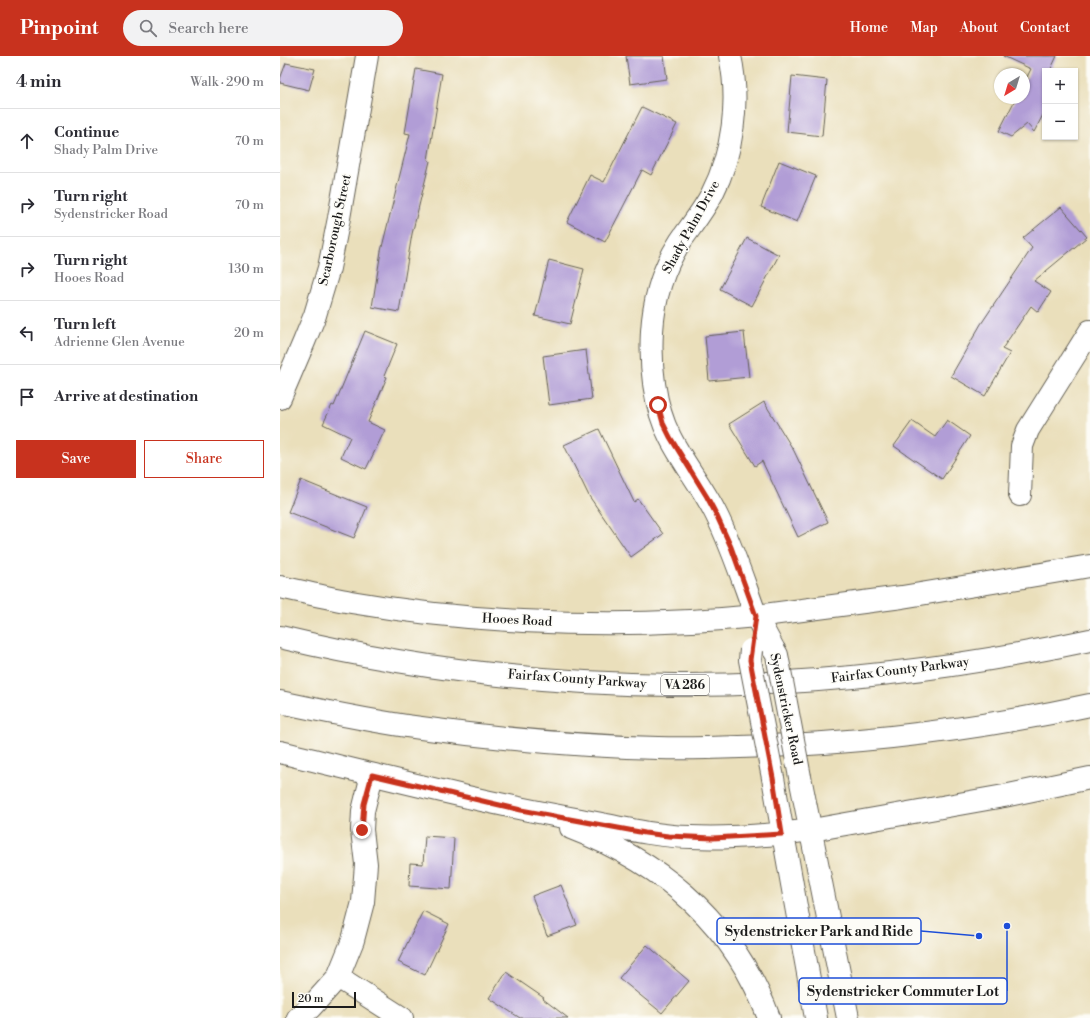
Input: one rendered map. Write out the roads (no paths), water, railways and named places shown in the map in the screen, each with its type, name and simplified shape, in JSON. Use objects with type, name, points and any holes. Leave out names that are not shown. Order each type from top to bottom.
[{"type":"main road","name":"Scarborough Street","points":[[280,398],[307,336],[328,268],[339,218],[367,56]]},
{"type":"main road","name":"Shady Palm Drive","points":[[730,56],[734,74],[734,111],[724,165],[712,194],[680,243],[664,275],[655,310],[652,349],[655,388],[663,423],[716,514],[731,547],[756,616]]},
{"type":"main road","points":[[1020,495],[1022,446],[1028,430],[1090,332]]},
{"type":"main road","name":"Hooes Road","points":[[280,586],[350,602],[467,617],[583,623],[662,623],[756,616],[902,597],[1090,566]]},
{"type":"main road","name":"Sydenstricker Road","points":[[756,616],[777,655],[848,1018]]},
{"type":"main road","name":"Sydenstricker Road","points":[[756,616],[750,650],[750,660],[773,778],[816,1018]]},
{"type":"main road","name":"Fairfax County Parkway","points":[[280,637],[357,654],[438,667],[555,680],[675,685],[809,680],[899,672],[984,660],[1090,640]]},
{"type":"main road","points":[[280,702],[332,713],[420,728],[537,741],[660,748],[761,746],[861,740],[909,735],[1022,718],[1090,705]]},
{"type":"main road","points":[[280,752],[521,810],[633,831],[668,836],[713,838],[782,834],[812,830],[1004,796],[1090,778]]},
{"type":"main road","points":[[298,1018],[311,1007],[338,977],[353,940],[363,902],[366,864],[362,830],[363,811],[372,775]]},
{"type":"main road","points":[[521,810],[609,844],[644,864],[676,886],[702,911],[728,942],[748,974],[769,1018]]},
{"type":"main road","points":[[338,977],[402,1018]]},
{"type":"place","name":"Sydenstricker Commuter Lot","points":[[1007,926]]},
{"type":"place","name":"Sydenstricker Park and Ride","points":[[979,936]]}]
